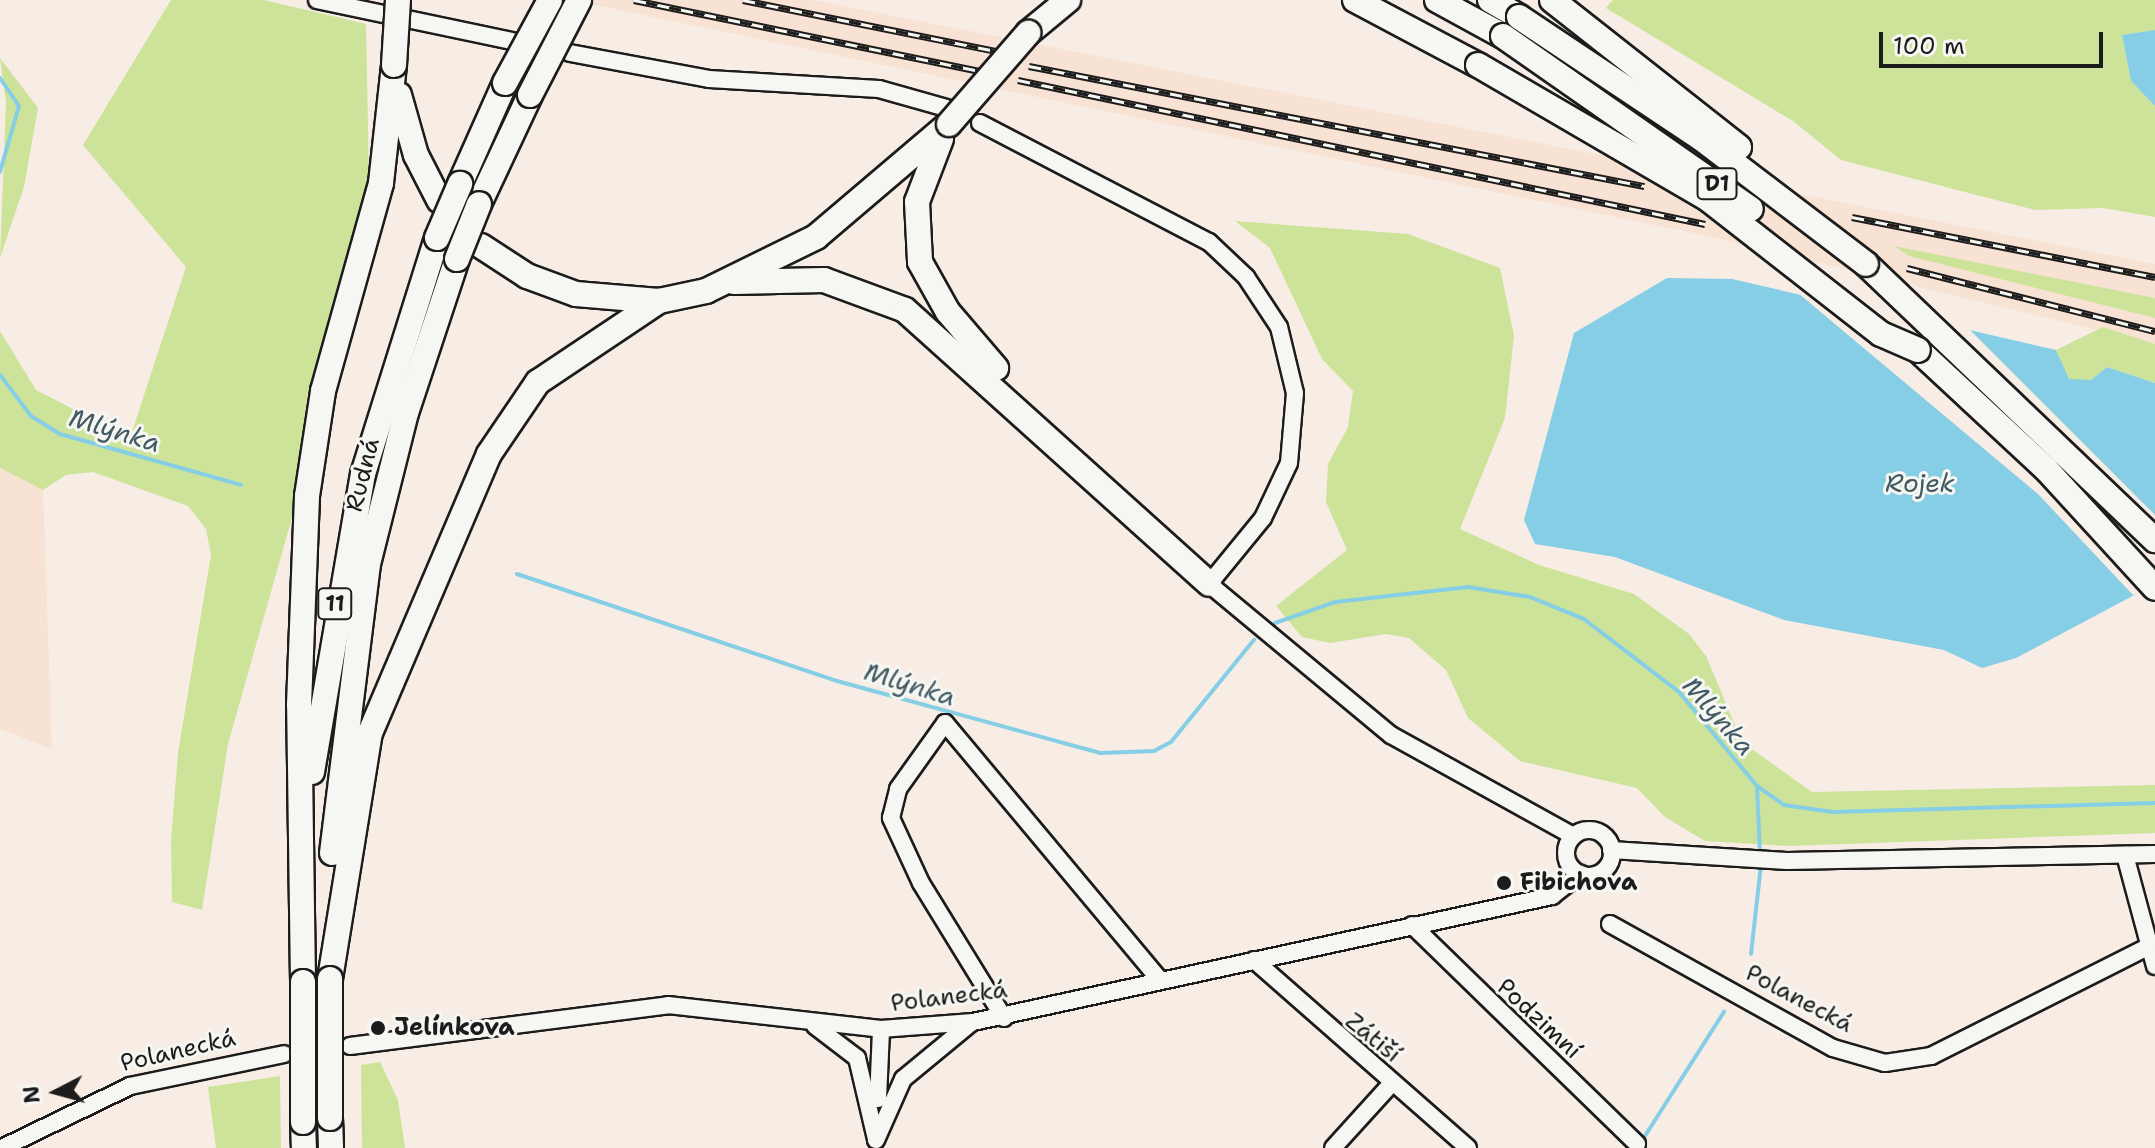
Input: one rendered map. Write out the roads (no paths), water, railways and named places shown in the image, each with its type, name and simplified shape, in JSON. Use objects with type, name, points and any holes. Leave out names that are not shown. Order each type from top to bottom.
[{"type":"highway","points":[[303,982],[299,721],[307,496],[323,391],[381,183],[398,0]]},
{"type":"highway","name":"Rudná","points":[[303,982],[310,786],[330,633],[382,404],[437,238],[505,83],[550,0]]},
{"type":"highway","name":"Rudná","points":[[330,979],[335,805],[354,640],[406,413],[457,259],[479,204],[579,0]]},
{"type":"highway","points":[[1028,33],[1050,0]]},
{"type":"highway","points":[[734,282],[816,237],[923,157],[948,116],[1028,33],[1068,0]]},
{"type":"highway","points":[[1355,0],[1478,65],[1719,206],[1881,334],[1918,350]]},
{"type":"highway","name":"D1","points":[[1437,0],[1503,36],[1763,217],[1918,350],[2046,469],[2155,588]]},
{"type":"highway","name":"D1","points":[[1490,0],[1678,122],[1866,264],[2155,540]]},
{"type":"highway","points":[[1552,0],[1842,230],[1866,264]]},
{"type":"highway","points":[[394,65],[407,132],[439,200]]},
{"type":"highway","points":[[923,157],[915,222],[928,280],[948,312],[1098,478]]},
{"type":"highway","points":[[481,246],[551,287],[659,301]]},
{"type":"highway","points":[[330,979],[370,733],[489,454],[538,382],[659,301],[734,282],[824,280],[886,299],[941,336],[1098,478],[1209,584]]},
{"type":"highway","name":"11","points":[[330,979],[331,1148]]},
{"type":"highway","name":"11","points":[[303,982],[304,1148]]},
{"type":"street","points":[[317,0],[512,41]]},
{"type":"street","points":[[570,53],[709,79],[879,89],[948,116]]},
{"type":"street","points":[[980,123],[1209,242],[1246,277],[1279,327],[1295,393],[1289,463],[1263,518],[1209,584],[1391,735],[1573,836],[1596,831],[1611,850]]},
{"type":"street","points":[[1004,1018],[921,883],[891,818],[898,789],[945,723],[1160,980]]},
{"type":"street","points":[[1573,836],[1566,855],[1580,874],[1603,871],[1611,850]]},
{"type":"street","points":[[1611,850],[1665,850],[1787,861],[2155,854]]},
{"type":"street","points":[[2125,855],[2146,948],[2155,966]]},
{"type":"street","name":"Polanecká","points":[[350,1046],[668,1005],[881,1029],[1004,1018],[1160,980],[1544,898],[1580,874]]},
{"type":"street","name":"Polanecká","points":[[1610,924],[1833,1048],[1885,1063],[1931,1056],[2146,948]]},
{"type":"street","name":"Podzimní","points":[[1412,925],[1637,1144]]},
{"type":"street","name":"Zátiší","points":[[1254,960],[1391,1084],[1468,1148]]},
{"type":"street","points":[[808,1022],[857,1058],[876,1144]]},
{"type":"street","points":[[876,1144],[903,1079],[973,1022]]},
{"type":"street","points":[[876,1144],[881,1029]]},
{"type":"street","name":"Polanecká","points":[[2,1148],[130,1086],[284,1054]]},
{"type":"street","points":[[1333,1148],[1391,1084]]},
{"type":"water","points":[[2155,30],[2155,106],[2131,81],[2122,35]]},
{"type":"water","name":"Rojek","points":[[1667,278],[1732,279],[1840,304],[1871,319],[1905,315],[2056,350],[2069,379],[2091,380],[2107,367],[2155,383],[2155,584],[2016,658],[1982,668],[1944,650],[1784,620],[1615,557],[1535,544],[1524,520],[1574,333]]},
{"type":"waterway","name":"Mlýnka","points":[[0,78],[19,106],[0,172]]},
{"type":"waterway","name":"Mlýnka","points":[[0,375],[31,416],[60,434],[241,485]]},
{"type":"waterway","name":"Mlýnka","points":[[517,574],[837,681],[1101,753],[1154,751],[1171,742],[1254,640]]},
{"type":"waterway","name":"Mlýnka","points":[[1275,623],[1335,602],[1468,587],[1530,597],[1584,619],[1679,692],[1757,786],[1784,805],[1832,812],[2155,803]]},
{"type":"waterway","points":[[1757,786],[1760,856]]},
{"type":"waterway","points":[[1751,954],[1761,865]]},
{"type":"waterway","points":[[1643,1139],[1724,1012]]},
{"type":"railway","points":[[634,0],[980,71]]},
{"type":"railway","points":[[743,0],[997,51]]},
{"type":"railway","points":[[1029,66],[1644,186]]},
{"type":"railway","points":[[1018,80],[1705,224]]},
{"type":"railway","points":[[1852,217],[2155,277]]},
{"type":"railway","points":[[1907,268],[2155,331]]},
{"type":"place","name":"Fibichova","points":[[1504,883]]},
{"type":"place","name":"Jelínkova","points":[[378,1028]]}]
